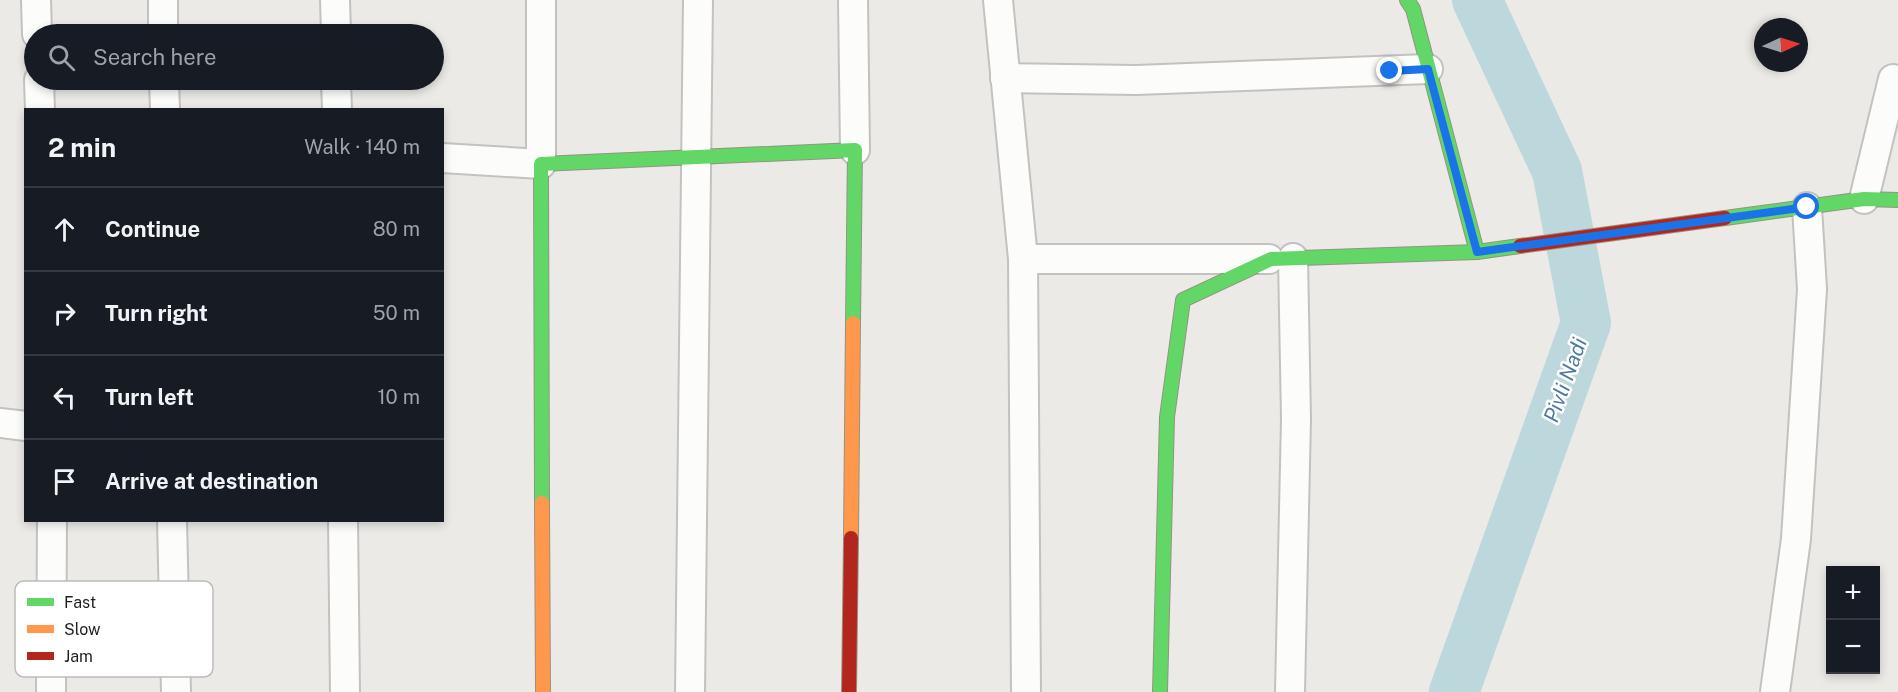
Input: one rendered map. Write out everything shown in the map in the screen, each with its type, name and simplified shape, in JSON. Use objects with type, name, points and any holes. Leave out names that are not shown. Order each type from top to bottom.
[{"type":"street","points":[[36,0],[37,24]]},
{"type":"street","points":[[163,0],[163,24]]},
{"type":"street","points":[[335,0],[336,24]]},
{"type":"street","points":[[541,0],[543,692]]},
{"type":"street","points":[[690,692],[698,0]]},
{"type":"street","points":[[849,692],[855,150],[853,0]]},
{"type":"street","points":[[998,0],[1023,259],[1026,692]]},
{"type":"street","points":[[1407,0],[1413,9],[1477,252]]},
{"type":"street","points":[[1005,78],[1136,80],[1428,69]]},
{"type":"street","points":[[1864,199],[1896,72]]},
{"type":"street","points":[[39,90],[40,108]]},
{"type":"street","points":[[164,90],[165,108]]},
{"type":"street","points":[[336,90],[337,108]]},
{"type":"street","points":[[444,158],[541,164],[855,150]]},
{"type":"street","points":[[1023,259],[1282,259],[1477,252],[1746,217],[1864,199],[1898,200]]},
{"type":"street","points":[[1775,692],[1796,539],[1812,290],[1807,207]]},
{"type":"street","points":[[1160,692],[1167,417],[1183,300],[1282,259]]},
{"type":"street","points":[[1282,259],[1296,420],[1290,692]]},
{"type":"street","points":[[0,423],[24,426]]},
{"type":"street","points":[[52,522],[52,581]]},
{"type":"street","points":[[172,522],[173,581]]},
{"type":"street","points":[[343,522],[345,692]]},
{"type":"street","points":[[51,677],[51,692]]},
{"type":"street","points":[[176,677],[176,692]]},
{"type":"waterway","name":"Pivli Nadi","points":[[1454,692],[1586,323],[1557,171],[1477,0]]},
{"type":"traffic: fast","points":[[1407,0],[1413,9],[1477,252]]},
{"type":"traffic: fast","points":[[542,503],[541,164],[855,150],[853,323]]},
{"type":"traffic: fast","points":[[1725,218],[1864,199],[1898,200]]},
{"type":"traffic: fast","points":[[1160,692],[1167,417],[1183,300],[1271,259],[1477,252],[1520,246]]},
{"type":"traffic: slow","points":[[851,538],[853,323]]},
{"type":"traffic: slow","points":[[542,503],[543,692]]},
{"type":"traffic: jam","points":[[1520,246],[1725,218]]},
{"type":"traffic: jam","points":[[849,692],[851,538]]},
{"type":"route","points":[[1390,71],[1428,69],[1477,252],[1807,207]]}]
